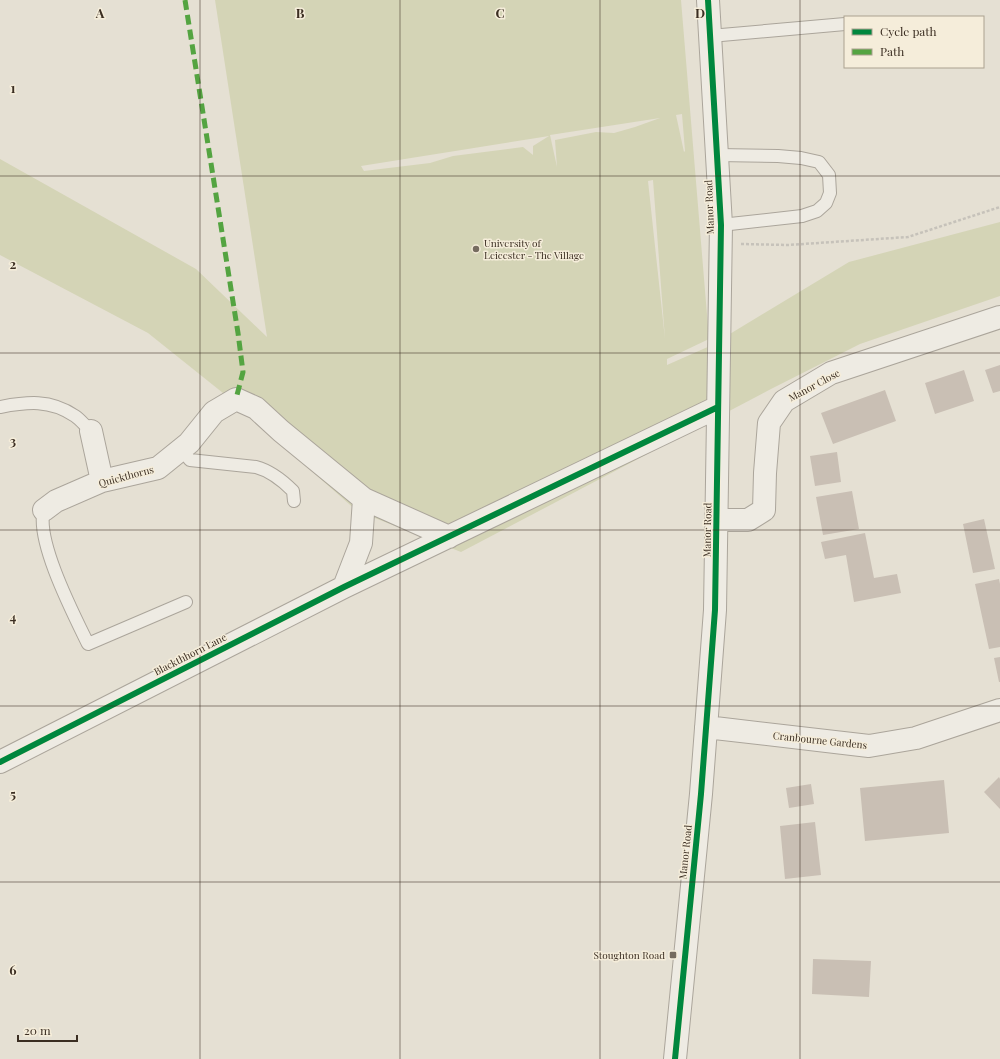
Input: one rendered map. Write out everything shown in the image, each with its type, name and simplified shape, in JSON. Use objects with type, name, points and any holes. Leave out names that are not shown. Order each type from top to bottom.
[{"type":"street","name":"Manor Road","points":[[675,1059],[701,794],[715,610],[721,235],[708,0]]},
{"type":"street","name":"Manor Close","points":[[717,520],[748,520],[764,510],[764,473],[769,423],[784,401],[831,373],[1000,317]]},
{"type":"street","name":"Quickthorns","points":[[44,510],[56,501],[102,481],[158,468],[189,443],[214,412],[236,399],[256,408],[281,431],[364,499]]},
{"type":"street","name":"Blackthhorn Lane","points":[[0,762],[344,587],[718,407]]},
{"type":"street","points":[[90,431],[102,481]]},
{"type":"street","points":[[344,587],[361,543],[364,499],[449,537]]},
{"type":"street","name":"Cranbourne Gardens","points":[[706,728],[869,746],[916,738],[1000,710]]},
{"type":"lane","points":[[710,36],[844,24]]},
{"type":"lane","points":[[717,155],[778,156],[801,158],[819,162],[829,175],[830,193],[826,204],[817,211],[802,216],[721,235]]},
{"type":"lane","points":[[0,407],[25,402],[44,403],[63,409],[75,416],[90,431]]},
{"type":"lane","points":[[181,449],[190,460],[264,469],[275,476],[293,492],[294,501]]},
{"type":"lane","points":[[44,510],[42,524],[44,535],[56,575],[88,644],[186,602]]},
{"type":"path","points":[[721,235],[788,245],[908,237],[1000,207]]},
{"type":"green space","name":"University of Leicester - The Village","points":[[215,0],[681,0],[709,339],[667,359],[667,365],[710,346],[849,262],[1000,222],[1000,296],[860,344],[771,389],[461,552],[357,511],[223,393],[148,333],[0,255],[0,159],[196,269],[267,337]],"holes":[[[682,114],[684,152],[676,115]],[[660,118],[614,133],[596,132],[555,140],[557,167],[550,135]],[[549,136],[533,146],[533,155],[523,147],[453,156],[430,163],[364,171],[361,166]],[[653,180],[665,339],[648,181]]]},
{"type":"building","points":[[1000,365],[1000,391],[993,393],[985,370]]},
{"type":"building","points":[[964,370],[974,401],[935,414],[925,383]]},
{"type":"building","points":[[885,390],[896,421],[833,444],[821,413]]},
{"type":"building","points":[[837,452],[841,482],[815,486],[810,456]]},
{"type":"building","points":[[852,491],[859,529],[823,535],[816,497]]},
{"type":"building","points":[[984,519],[995,569],[973,573],[963,524]]},
{"type":"building","points":[[865,533],[874,578],[897,574],[901,593],[854,602],[846,555],[825,559],[821,542]]},
{"type":"building","points":[[999,579],[1000,647],[989,649],[975,584]]},
{"type":"building","points":[[1000,657],[1000,682],[999,682],[994,658]]},
{"type":"building","points":[[999,777],[1000,779],[1000,809],[984,792]]},
{"type":"building","points":[[944,780],[949,833],[865,841],[860,788]]},
{"type":"building","points":[[811,784],[814,804],[789,808],[786,788]]},
{"type":"building","points":[[815,822],[821,875],[785,879],[780,826]]},
{"type":"building","points":[[813,959],[871,961],[869,997],[812,994]]},
{"type":"marked path","points":[[185,0],[243,372],[236,399]]},
{"type":"cycle path","points":[[675,1059],[701,794],[715,610],[721,225],[708,0]]},
{"type":"cycle path","points":[[0,762],[344,587],[718,407]]},
{"type":"place","name":"University of Leicester - The Village","points":[[476,249]]},
{"type":"place","name":"Stoughton Road","points":[[673,955]]}]
